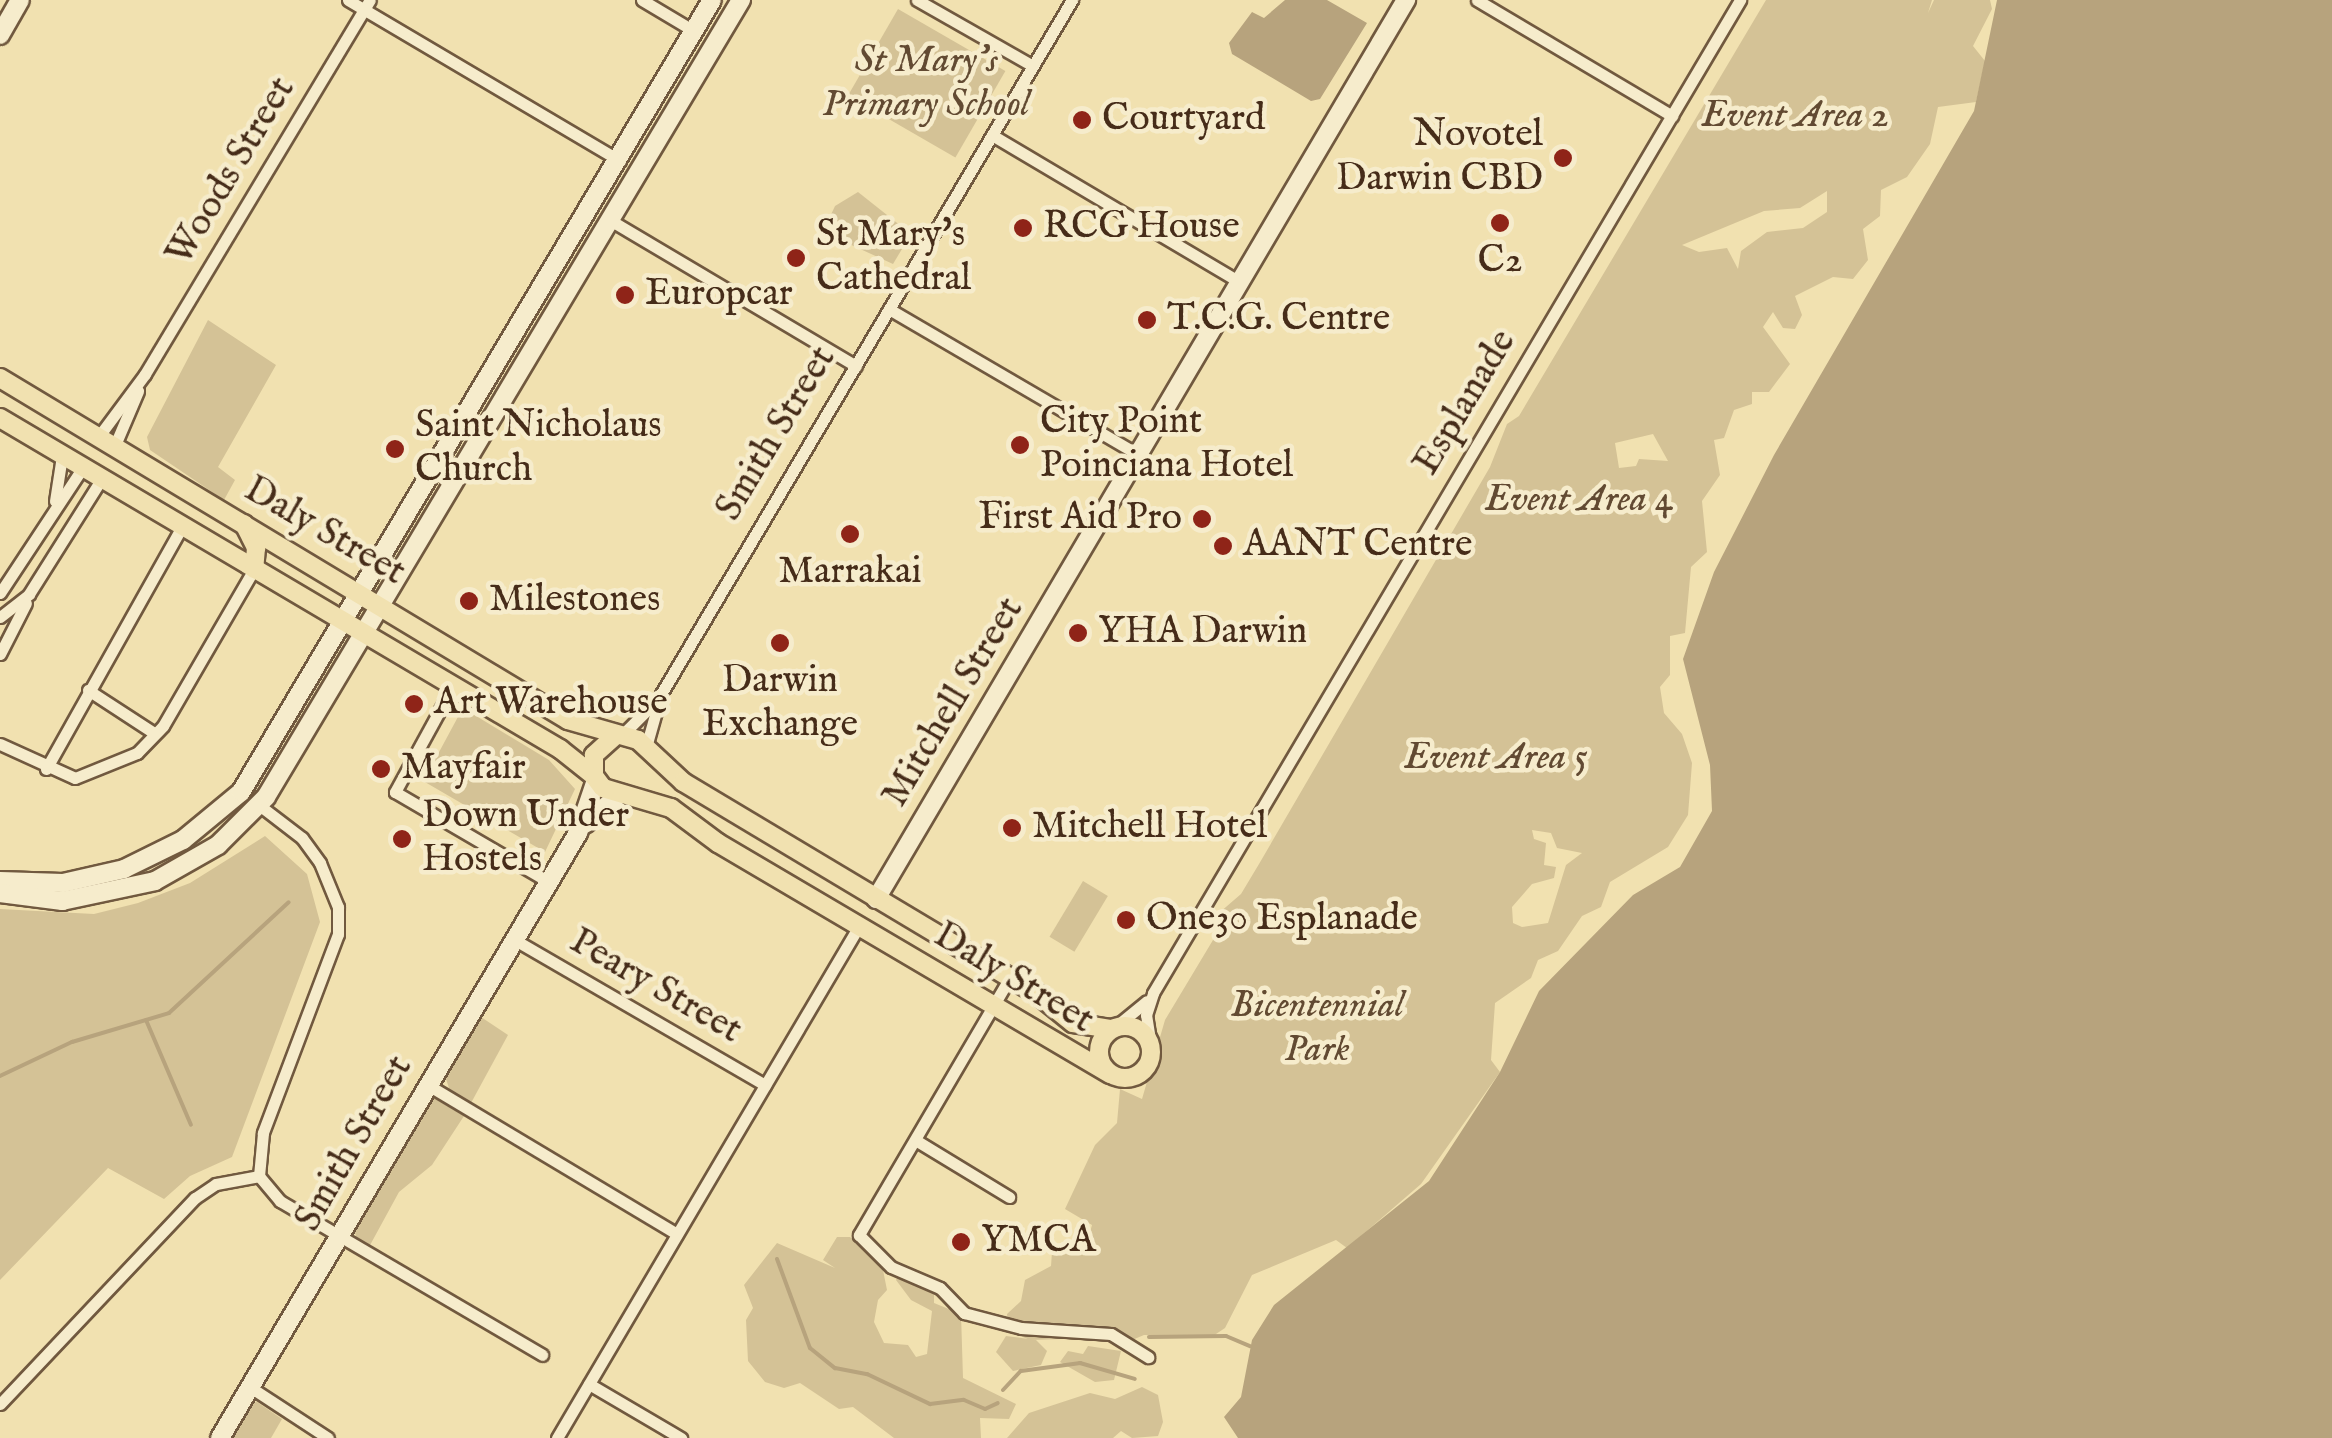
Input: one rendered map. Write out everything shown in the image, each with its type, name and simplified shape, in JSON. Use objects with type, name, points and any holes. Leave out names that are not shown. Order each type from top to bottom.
[{"type":"main road","name":"Daly Street","points":[[0,378],[362,591],[568,720],[619,735]]},
{"type":"main road","name":"Daly Street","points":[[0,418],[453,686],[595,778]]},
{"type":"main road","points":[[83,468],[107,441]]},
{"type":"main road","points":[[102,478],[107,441]]},
{"type":"main road","points":[[182,527],[200,497]]},
{"type":"main road","points":[[244,523],[256,548],[254,569]]},
{"type":"main road","points":[[619,735],[647,750],[649,777],[622,795],[595,778],[596,750],[619,735]]},
{"type":"main road","name":"Daly Street","points":[[622,795],[671,808],[859,926],[1110,1074],[1137,1075],[1148,1063],[1151,1046],[1140,1030],[1073,1023],[1010,979],[683,782],[647,750]]},
{"type":"main road","name":"Mitchell Street","points":[[859,926],[876,898]]},
{"type":"main road","name":"Daly Street","points":[[1110,1074],[1098,1054],[1114,1028]]},
{"type":"street","points":[[0,35],[20,0]]},
{"type":"street","points":[[348,0],[367,5],[638,172]]},
{"type":"street","points":[[642,0],[716,42]]},
{"type":"street","points":[[0,882],[64,883],[124,870],[183,840],[241,792],[592,210],[712,0]]},
{"type":"street","points":[[0,893],[62,901],[132,890],[196,861],[259,806],[362,634],[385,605],[741,0]]},
{"type":"street","points":[[917,0],[1032,66]]},
{"type":"street","name":"Smith Street","points":[[619,735],[660,694],[1072,0]]},
{"type":"street","name":"Mitchell Street","points":[[876,898],[1406,0]]},
{"type":"street","points":[[1477,0],[1672,116]]},
{"type":"street","name":"Esplanade","points":[[1151,1046],[1146,1015],[1153,993],[1740,0]]},
{"type":"street","name":"Woods Street","points":[[107,441],[367,5]]},
{"type":"street","points":[[992,135],[1240,282]]},
{"type":"street","points":[[592,210],[856,366]]},
{"type":"street","points":[[889,309],[1138,455]]},
{"type":"street","name":"Woods Street","points":[[107,441],[145,374]]},
{"type":"street","points":[[50,514],[62,456]]},
{"type":"street","points":[[29,594],[5,614],[0,594],[83,468]]},
{"type":"street","points":[[0,654],[46,560],[102,478]]},
{"type":"street","points":[[427,484],[450,496]]},
{"type":"street","points":[[46,769],[182,527]]},
{"type":"street","points":[[29,550],[46,560]]},
{"type":"street","points":[[0,744],[46,769],[79,777],[137,752],[154,733],[254,569]]},
{"type":"street","points":[[453,686],[395,792],[549,882]]},
{"type":"street","points":[[88,690],[154,733]]},
{"type":"street","name":"Smith Street","points":[[647,750],[660,694]]},
{"type":"street","points":[[283,725],[302,737]]},
{"type":"street","name":"Smith Street","points":[[220,1438],[578,832],[595,778]]},
{"type":"street","points":[[241,792],[302,838],[320,863],[338,907],[338,934],[263,1134],[259,1176],[280,1201],[542,1355]]},
{"type":"street","name":"Smith Street","points":[[578,832],[622,795]]},
{"type":"street","name":"Mitchell Street","points":[[557,1438],[859,926]]},
{"type":"street","name":"Peary Street","points":[[515,940],[765,1085]]},
{"type":"street","points":[[1010,979],[917,1141],[862,1226],[862,1242],[892,1266],[940,1288],[964,1313],[1021,1328],[1110,1334],[1131,1340],[1148,1357]]},
{"type":"street","name":"Esplanade","points":[[1114,1028],[1153,993]]},
{"type":"street","points":[[428,1085],[677,1234]]},
{"type":"street","points":[[917,1141],[1009,1196]]},
{"type":"street","points":[[0,1404],[195,1198],[216,1184],[259,1176]]},
{"type":"street","points":[[589,1384],[681,1438]]},
{"type":"street","points":[[250,1387],[328,1438]]},
{"type":"green space","points":[[1766,0],[1932,0],[1928,13],[1934,0],[1990,0],[1992,9],[1973,46],[1985,61],[1976,102],[1938,107],[1930,144],[1907,177],[1881,190],[1880,216],[1863,229],[1868,260],[1853,279],[1833,277],[1795,296],[1802,315],[1795,329],[1783,328],[1773,312],[1763,327],[1790,364],[1769,392],[1752,392],[1752,404],[1734,410],[1724,438],[1714,440],[1720,475],[1702,501],[1707,552],[1691,567],[1685,633],[1670,636],[1670,675],[1660,687],[1664,713],[1682,734],[1692,763],[1688,815],[1668,847],[1610,882],[1601,907],[1582,916],[1558,951],[1538,960],[1531,978],[1495,1003],[1491,1060],[1500,1072],[1421,1184],[1347,1248],[1336,1240],[1252,1275],[1225,1328],[1213,1336],[1144,1335],[1125,1343],[1088,1339],[1088,1328],[1061,1339],[1030,1340],[1009,1331],[1007,1314],[1021,1301],[1025,1280],[1051,1266],[1052,1252],[1085,1250],[1092,1225],[1065,1209],[1095,1145],[1117,1123],[1120,1089],[1142,1099],[1165,1020],[1219,930],[1219,913],[1241,894],[1490,467],[1507,424],[1519,416]],"holes":[[[1827,191],[1827,212],[1803,228],[1767,232],[1741,251],[1738,269],[1727,248],[1699,252],[1682,245],[1764,211],[1800,208]],[[1653,434],[1668,461],[1639,459],[1636,466],[1619,468],[1615,443]],[[1532,830],[1551,833],[1557,848],[1582,853],[1566,865],[1548,923],[1522,927],[1513,923],[1512,907],[1532,884],[1554,878],[1556,867],[1544,865],[1546,843],[1534,839]]]},
{"type":"green space","name":"St Mary's Primary School","points":[[898,9],[1005,71],[955,158],[848,96]]},
{"type":"green space","points":[[858,192],[911,234],[893,264],[823,232],[835,206]]},
{"type":"green space","points":[[208,320],[276,365],[218,467],[235,480],[224,500],[150,450],[147,437]]},
{"type":"green space","points":[[448,699],[549,760],[575,789],[545,852],[418,778],[424,756],[438,754],[459,715],[442,715]]},
{"type":"green space","points":[[265,836],[307,874],[320,922],[232,1157],[190,1176],[164,1199],[108,1168],[0,1280],[0,909],[94,914],[138,903],[190,883]]},
{"type":"green space","points":[[1083,881],[1108,896],[1074,952],[1050,937]]},
{"type":"green space","points":[[478,1015],[508,1035],[471,1103],[450,1091],[444,1073]]},
{"type":"green space","points":[[434,1098],[464,1116],[432,1165],[399,1192],[369,1247],[357,1240],[353,1225]]},
{"type":"green space","points":[[837,1237],[850,1237],[882,1265],[887,1290],[878,1300],[874,1322],[884,1343],[908,1345],[916,1357],[927,1354],[932,1311],[911,1300],[896,1280],[899,1274],[934,1290],[934,1303],[961,1314],[963,1378],[1016,1404],[1009,1419],[980,1418],[981,1438],[894,1438],[853,1407],[839,1409],[800,1383],[784,1388],[765,1382],[748,1361],[746,1320],[753,1308],[744,1285],[777,1243],[835,1268],[823,1260]]},
{"type":"green space","points":[[1006,1336],[1036,1340],[1047,1351],[1041,1365],[1013,1371],[996,1352]]},
{"type":"green space","points":[[1088,1346],[1121,1351],[1114,1380],[1095,1382],[1060,1362],[1068,1351],[1083,1354]]},
{"type":"green space","points":[[1142,1387],[1158,1395],[1163,1422],[1158,1436],[1132,1438],[1121,1431],[1113,1438],[1007,1438],[1029,1413],[1090,1393],[1115,1399]]},
{"type":"green space","points":[[257,1402],[282,1419],[271,1438],[228,1438],[249,1403]]},
{"type":"shaded area","points":[[1285,0],[1327,0],[1367,23],[1320,99],[1311,101],[1232,54],[1229,43],[1252,12],[1264,18]]},
{"type":"shaded area","points":[[1997,0],[2332,0],[2332,1438],[1238,1438],[1224,1417],[1241,1397],[1252,1340],[1274,1305],[1429,1181],[1500,1072],[1539,991],[1633,895],[1680,867],[1712,811],[1710,765],[1683,659],[1714,572],[1774,455],[1974,111]]},
{"type":"waterway","points":[[0,1076],[72,1042],[169,1013],[289,902]]},
{"type":"waterway","points":[[146,1020],[191,1125]]},
{"type":"waterway","points":[[777,1259],[810,1348],[835,1368],[867,1374],[930,1404],[964,1400],[985,1409],[998,1403]]},
{"type":"waterway","points":[[1149,1337],[1226,1336],[1250,1346]]},
{"type":"waterway","points":[[1003,1390],[1021,1371],[1080,1363],[1135,1379]]},
{"type":"place","name":"Courtyard","points":[[1082,120]]},
{"type":"place","name":"Novotel Darwin CBD","points":[[1563,158]]},
{"type":"place","name":"C2","points":[[1500,223]]},
{"type":"place","name":"RCG House","points":[[1023,228]]},
{"type":"place","name":"St Mary's Cathedral","points":[[796,258]]},
{"type":"place","name":"Europcar","points":[[625,295]]},
{"type":"place","name":"T.C.G. Centre","points":[[1147,320]]},
{"type":"place","name":"City Point Poinciana Hotel","points":[[1020,445]]},
{"type":"place","name":"Saint Nicholaus Church","points":[[395,449]]},
{"type":"place","name":"First Aid Pro","points":[[1202,519]]},
{"type":"place","name":"Marrakai","points":[[850,534]]},
{"type":"place","name":"AANT Centre","points":[[1223,546]]},
{"type":"place","name":"Milestones","points":[[469,601]]},
{"type":"place","name":"YHA Darwin","points":[[1078,633]]},
{"type":"place","name":"Darwin Exchange","points":[[780,643]]},
{"type":"place","name":"Art Warehouse","points":[[414,704]]},
{"type":"place","name":"Mayfair","points":[[381,769]]},
{"type":"place","name":"Mitchell Hotel","points":[[1012,828]]},
{"type":"place","name":"Down Under Hostels","points":[[402,839]]},
{"type":"place","name":"One30 Esplanade","points":[[1126,920]]},
{"type":"place","name":"YMCA","points":[[961,1242]]},
{"type":"park label","name":"Event Area 2","points":[[1795,117]]},
{"type":"park label","name":"Event Area 4","points":[[1579,501]]},
{"type":"park label","name":"Event Area 5","points":[[1496,759]]},
{"type":"park label","name":"Bicentennial Park","points":[[1317,1029]]}]
